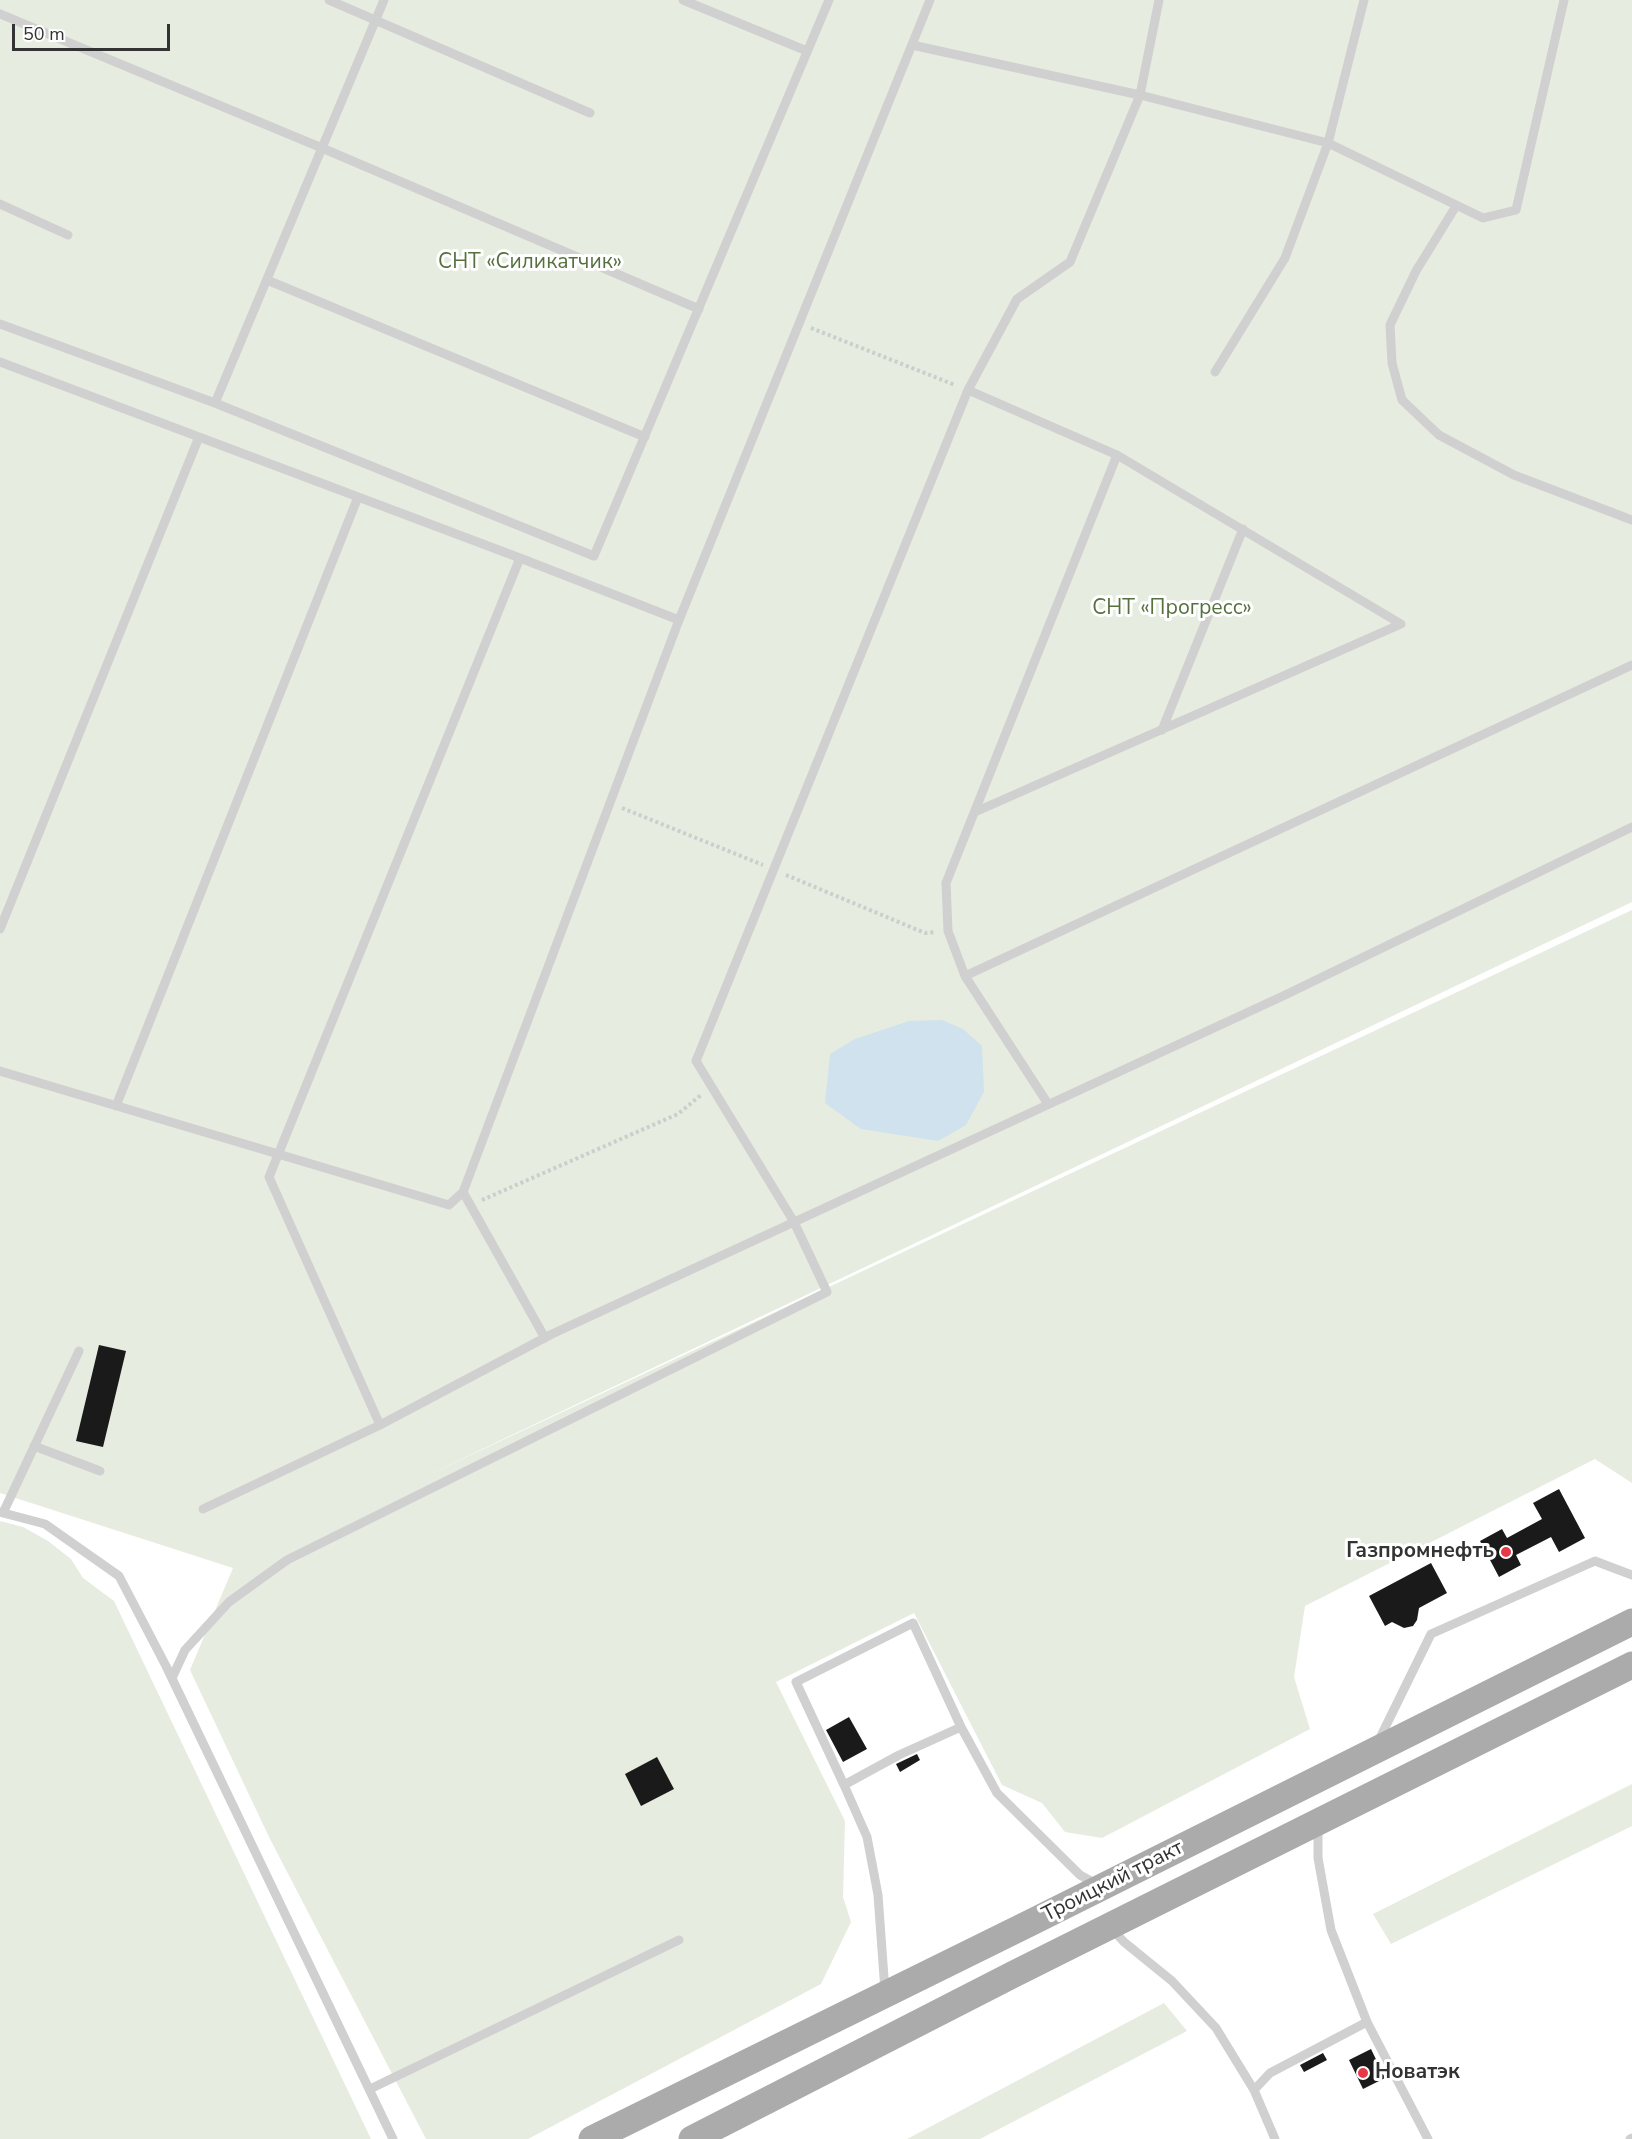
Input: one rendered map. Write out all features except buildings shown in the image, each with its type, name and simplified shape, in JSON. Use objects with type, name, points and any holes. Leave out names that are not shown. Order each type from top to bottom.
[{"type":"main road","name":"Троицкий тракт","points":[[592,2139],[1103,1887],[1632,1622]]},
{"type":"main road","name":"Троицкий тракт","points":[[692,2139],[1110,1926],[1632,1665]]},
{"type":"lane","points":[[329,0],[590,113]]},
{"type":"lane","points":[[215,403],[384,0]]},
{"type":"lane","points":[[683,0],[807,51]]},
{"type":"lane","points":[[0,324],[215,403],[594,556],[829,0]]},
{"type":"lane","points":[[0,1071],[448,1205],[463,1192],[679,620],[930,0]]},
{"type":"lane","points":[[172,1678],[185,1650],[229,1602],[287,1560],[826,1292],[794,1222],[696,1061],[968,390],[1017,299],[1070,261],[1140,95],[1159,0]]},
{"type":"lane","points":[[1215,372],[1285,258],[1328,143],[1364,0]]},
{"type":"lane","points":[[912,45],[1140,95],[1328,143],[1483,218],[1516,210],[1564,0]]},
{"type":"lane","points":[[0,14],[699,309]]},
{"type":"lane","points":[[0,204],[68,235]]},
{"type":"lane","points":[[1456,206],[1416,271],[1390,326],[1392,363],[1402,400],[1439,435],[1514,476],[1632,520]]},
{"type":"lane","points":[[267,280],[645,437]]},
{"type":"lane","points":[[0,362],[679,620]]},
{"type":"lane","points":[[968,390],[1117,455],[1401,624],[975,812]]},
{"type":"lane","points":[[0,929],[199,437]]},
{"type":"lane","points":[[1048,1104],[965,976],[948,931],[946,883],[1117,455]]},
{"type":"lane","points":[[116,1106],[358,497]]},
{"type":"lane","points":[[1162,730],[1243,529]]},
{"type":"lane","points":[[380,1425],[269,1178],[520,558]]},
{"type":"lane","points":[[965,976],[1632,664]]},
{"type":"lane","points":[[203,1509],[380,1425],[545,1338],[1282,996],[1632,826]]},
{"type":"lane","points":[[463,1192],[545,1338]]},
{"type":"lane","points":[[79,1351],[1,1513],[45,1524],[119,1576],[172,1678],[393,2139]]},
{"type":"lane","points":[[34,1446],[100,1471]]},
{"type":"lane","points":[[1373,1752],[1431,1634],[1595,1561],[1632,1575]]},
{"type":"lane","points":[[885,1995],[878,1895],[867,1837],[796,1682],[913,1623],[949,1705],[997,1793],[1080,1875],[1103,1887]]},
{"type":"lane","points":[[843,1785],[899,1755],[961,1727]]},
{"type":"lane","points":[[1318,1822],[1318,1858],[1331,1930],[1367,2022],[1428,2139]]},
{"type":"lane","points":[[1110,1926],[1124,1942],[1172,1981],[1216,2028],[1254,2090],[1275,2139]]},
{"type":"lane","points":[[370,2090],[679,1940]]},
{"type":"lane","points":[[1254,2090],[1270,2073],[1367,2022]]},
{"type":"path","points":[[799,324],[968,390]]},
{"type":"path","points":[[470,1206],[678,1114],[711,1087]]},
{"type":"green space","points":[[0,0],[1632,0],[1632,902],[409,1484],[1632,910],[1632,1483],[1595,1459],[1305,1606],[1294,1677],[1310,1729],[1102,1838],[1065,1832],[1042,1803],[1002,1785],[914,1613],[776,1682],[845,1821],[843,1897],[851,1922],[821,1984],[528,2139],[426,2139],[270,1839],[190,1670],[233,1568],[0,1493]]},
{"type":"green space","points":[[0,1521],[23,1527],[48,1541],[71,1559],[83,1578],[114,1601],[371,2139],[0,2139]]},
{"type":"green space","points":[[1632,1784],[1632,1826],[1391,1944],[1373,1914]]},
{"type":"green space","points":[[1164,2003],[1187,2031],[980,2139],[907,2139]]},
{"type":"water","points":[[942,1020],[963,1029],[982,1046],[984,1092],[966,1125],[938,1141],[861,1129],[825,1103],[830,1054],[855,1039],[909,1021]]},
{"type":"place","name":"Газпромнефть","points":[[1506,1552]]},
{"type":"place","name":"Новатэк","points":[[1363,2073]]},
{"type":"park label","name":"СНТ «Силикатчик»","points":[[530,263]]},
{"type":"park label","name":"СНТ «Прогресс»","points":[[1172,609]]}]
